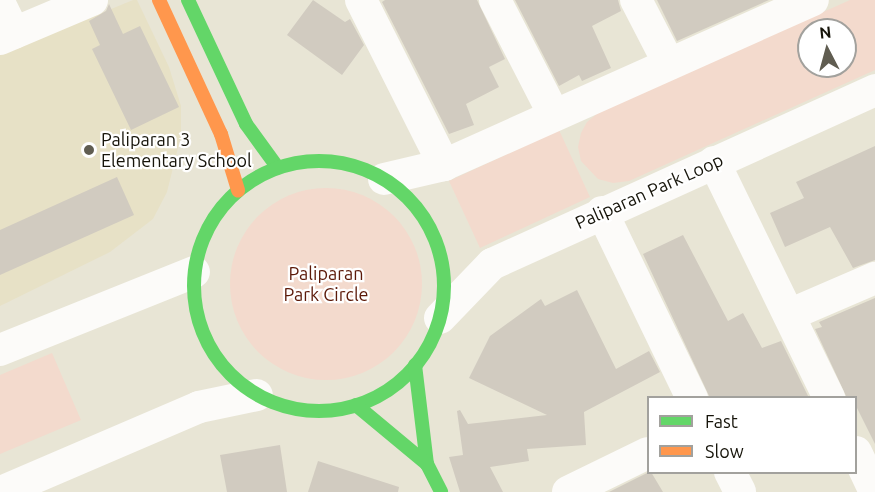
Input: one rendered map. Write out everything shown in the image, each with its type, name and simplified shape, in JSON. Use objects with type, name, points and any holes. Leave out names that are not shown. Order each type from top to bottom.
[{"type":"street","points":[[0,4],[7,36],[92,0]]},
{"type":"street","points":[[159,0],[221,134],[238,190]]},
{"type":"street","points":[[188,0],[246,124],[278,168]]},
{"type":"street","points":[[361,0],[444,165]]},
{"type":"street","points":[[495,0],[555,115]]},
{"type":"street","points":[[636,0],[669,64]]},
{"type":"street","points":[[384,179],[444,165],[669,64],[794,4]]},
{"type":"street","name":"Paliparan Park Loop","points":[[440,318],[492,264],[602,212],[875,90]]},
{"type":"street","points":[[305,162],[332,162],[359,167],[384,179],[411,202],[423,216],[436,239],[443,265],[444,291],[440,318],[430,343],[415,365],[388,389],[356,405],[323,411],[289,407],[257,395],[233,378],[214,355],[201,329],[194,301],[194,272],[202,241],[217,213],[238,190],[257,177],[278,168],[305,162]]},
{"type":"street","points":[[714,162],[828,396]]},
{"type":"street","points":[[602,212],[691,396]]},
{"type":"street","points":[[0,350],[194,272]]},
{"type":"street","points":[[789,315],[875,278]]},
{"type":"street","points":[[415,365],[427,464],[441,492]]},
{"type":"street","points":[[1,492],[199,407],[257,395]]},
{"type":"street","points":[[356,405],[427,464]]},
{"type":"street","points":[[568,492],[605,484],[647,454]]},
{"type":"street","points":[[857,456],[875,492]]},
{"type":"street","points":[[731,474],[740,492]]},
{"type":"shaded area","name":"Paliparan 3 Elementary School","points":[[137,0],[169,67],[181,106],[181,136],[167,192],[153,219],[110,252],[0,306],[0,55]]},
{"type":"green space","points":[[850,0],[875,0],[875,70],[629,181],[613,183],[598,179],[581,161],[578,147],[581,133],[587,122],[598,113],[797,24],[797,78],[857,78],[857,18],[810,18]]},
{"type":"green space","points":[[559,130],[590,197],[480,248],[449,181]]},
{"type":"green space","name":"Paliparan Park Circle","points":[[326,188],[363,195],[394,216],[415,247],[422,284],[415,321],[394,352],[363,373],[326,380],[289,373],[258,352],[237,321],[230,284],[237,247],[258,216],[289,195]]},
{"type":"green space","points":[[52,353],[81,420],[0,454],[0,375]]},
{"type":"building","points":[[313,0],[345,22],[350,19],[364,45],[342,75],[287,35]]},
{"type":"building","points":[[385,0],[477,0],[505,59],[489,67],[499,87],[466,104],[474,125],[449,134],[382,2]]},
{"type":"building","points":[[515,0],[618,0],[621,11],[592,26],[611,68],[582,81],[579,75],[559,86]]},
{"type":"building","points":[[657,0],[769,0],[677,41]]},
{"type":"building","points":[[109,4],[123,34],[140,26],[179,107],[131,130],[92,49],[100,45],[89,21],[106,11]]},
{"type":"building","points":[[875,146],[875,260],[853,268],[830,227],[785,247],[770,213],[804,198],[796,182]]},
{"type":"building","points":[[117,177],[134,215],[0,275],[0,230]]},
{"type":"building","points":[[683,235],[728,321],[743,313],[762,348],[781,341],[808,396],[709,396],[643,254]]},
{"type":"building","points":[[577,290],[616,369],[649,351],[660,372],[584,412],[586,445],[527,449],[529,461],[490,467],[503,492],[460,492],[449,457],[463,455],[457,411],[460,410],[468,424],[547,415],[469,378],[490,336],[541,299],[545,306]]},
{"type":"building","points":[[875,298],[875,444],[857,408],[857,396],[846,396],[815,329],[822,327],[819,322]]},
{"type":"building","points":[[280,445],[287,492],[227,492],[220,455]]},
{"type":"building","points":[[318,461],[399,487],[398,492],[308,492]]},
{"type":"building","points":[[647,473],[652,474],[663,492],[609,492]]},
{"type":"traffic: fast","points":[[188,0],[246,124],[278,168]]},
{"type":"traffic: fast","points":[[319,161],[343,164],[367,171],[388,182],[407,198],[423,217],[434,238],[441,262],[444,286],[441,310],[434,334],[423,355],[407,374],[388,390],[367,401],[343,408],[319,411],[295,408],[271,401],[250,390],[231,374],[215,355],[204,334],[197,310],[194,286],[197,262],[204,238],[215,217],[231,198],[250,182],[271,171],[295,164],[319,161]]},
{"type":"traffic: fast","points":[[415,365],[427,464],[441,492]]},
{"type":"traffic: fast","points":[[356,405],[427,464]]},
{"type":"traffic: slow","points":[[159,0],[221,134],[238,190]]},
{"type":"place","name":"Paliparan 3 Elementary School","points":[[89,150]]}]
